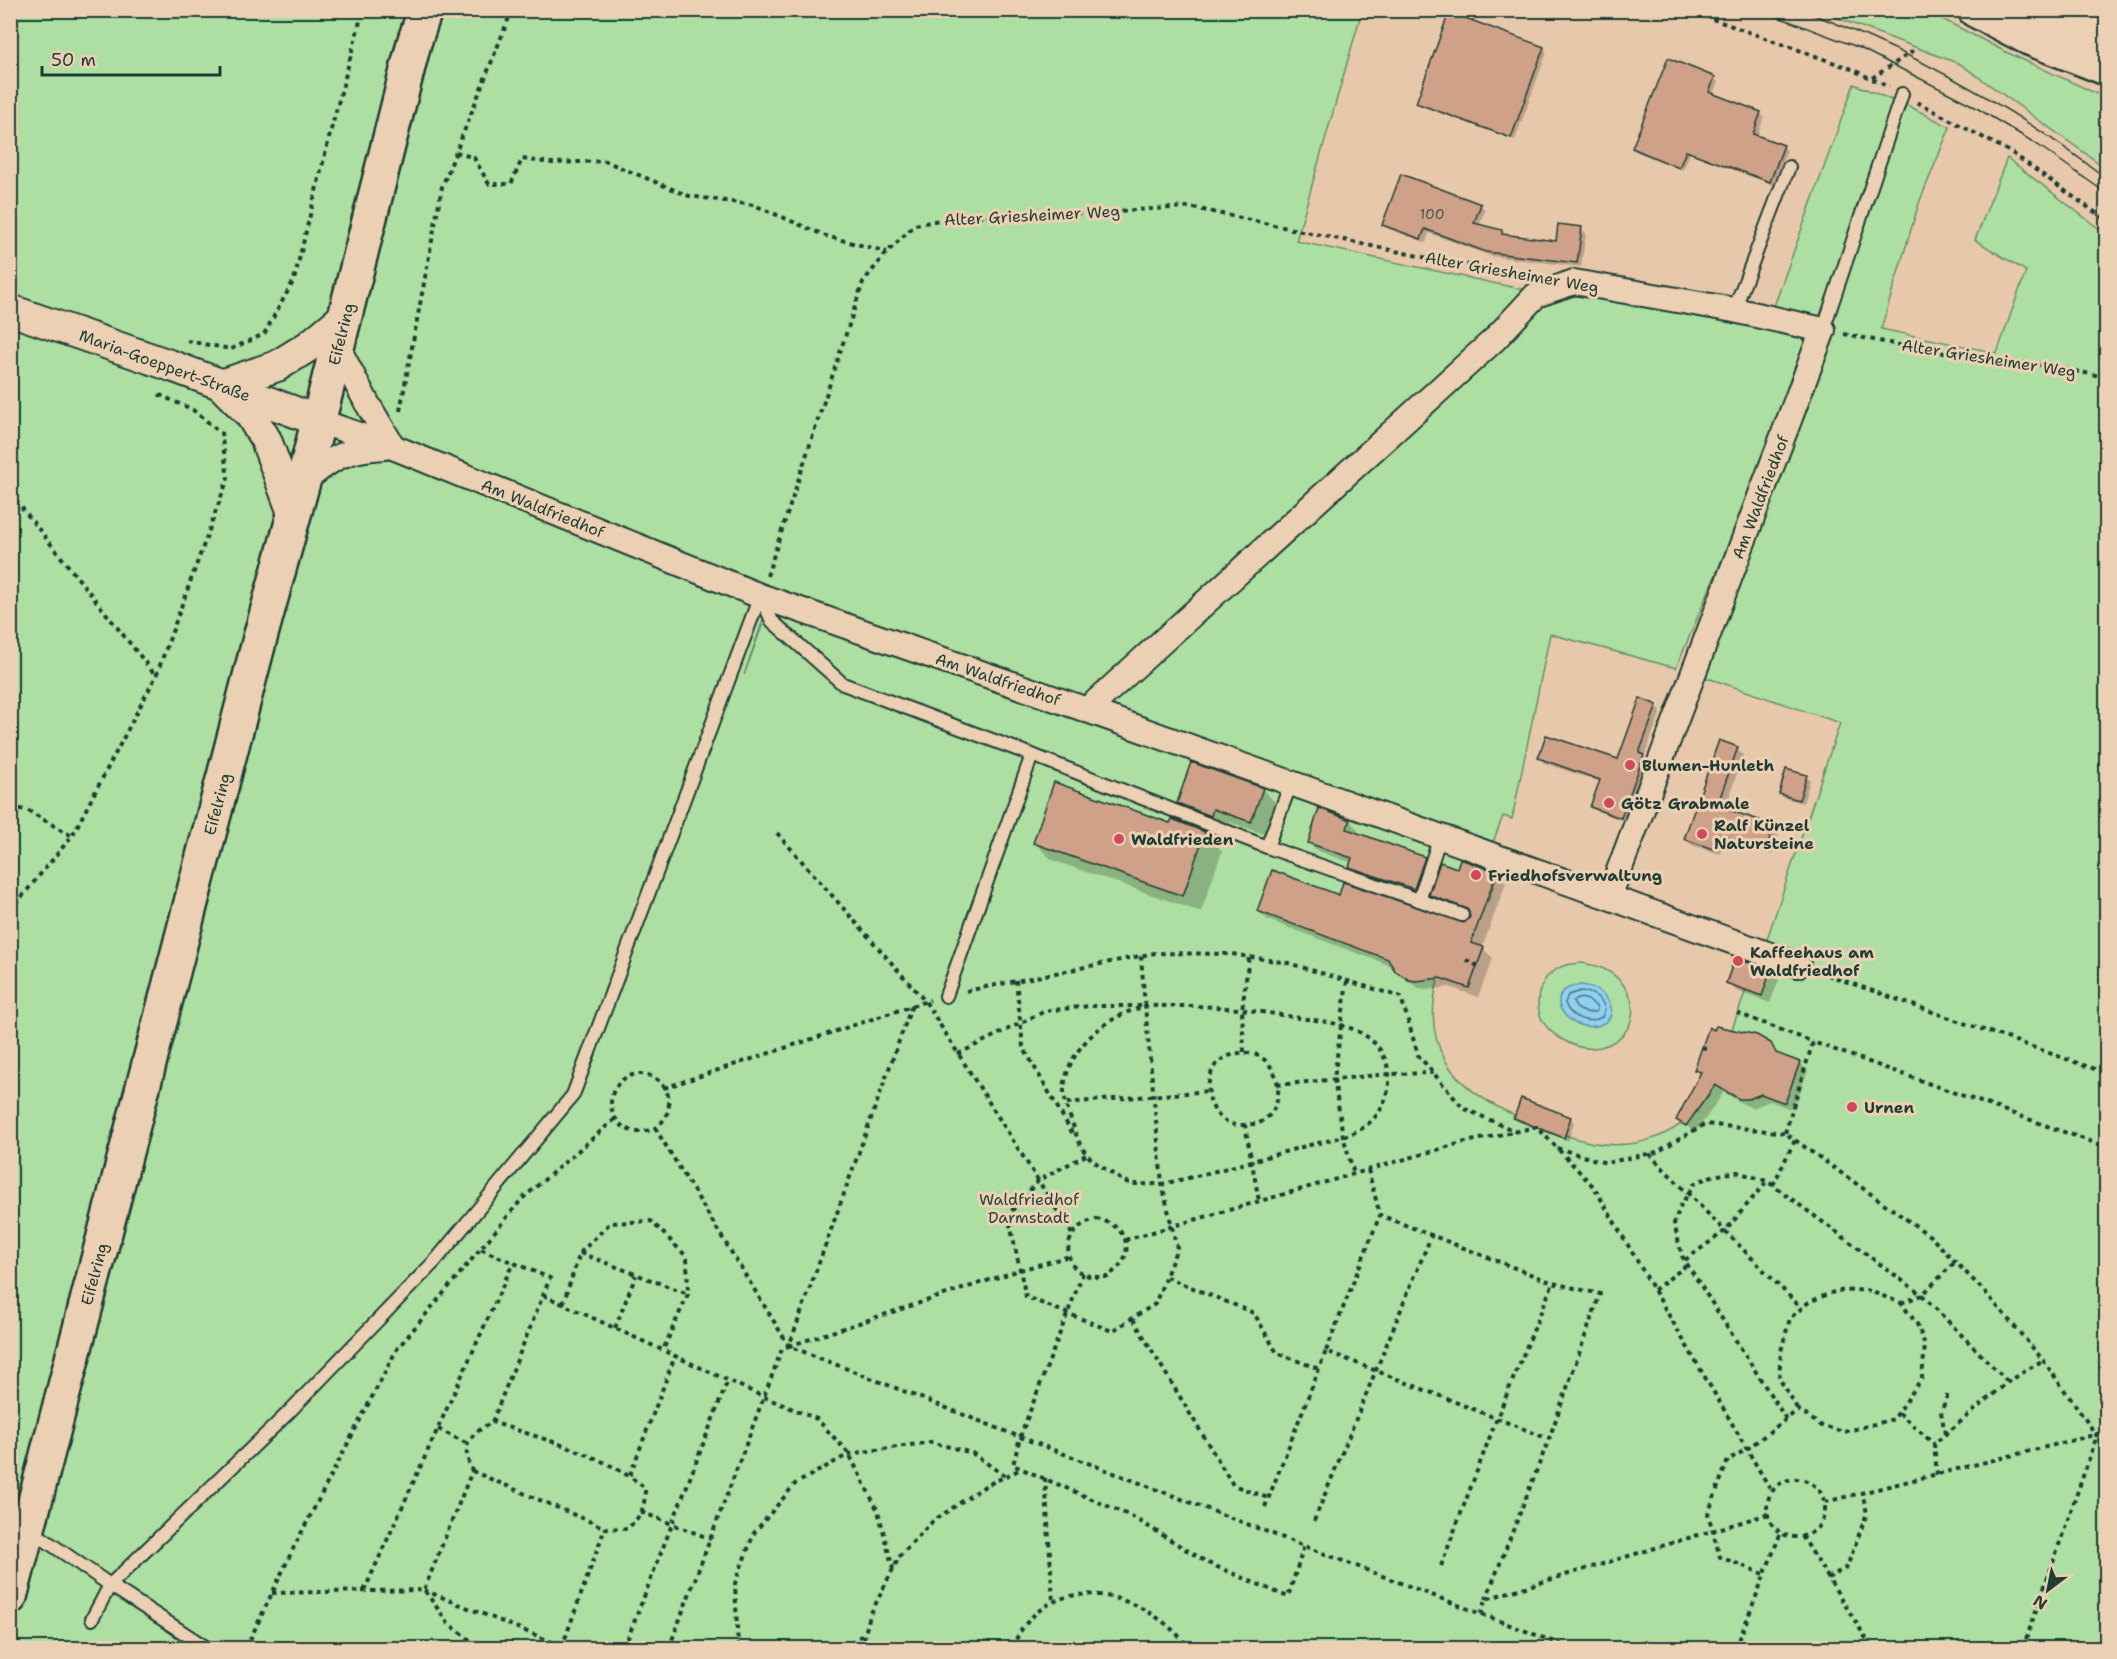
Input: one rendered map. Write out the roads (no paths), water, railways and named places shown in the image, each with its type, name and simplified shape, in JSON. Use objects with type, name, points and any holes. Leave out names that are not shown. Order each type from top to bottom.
[{"type":"main road","name":"Eifelring","points":[[10,1597],[338,348],[414,43],[425,10]]},
{"type":"main road","points":[[1975,10],[2029,38],[2106,68]]},
{"type":"main road","points":[[2040,10],[2106,37]]},
{"type":"street","name":"Alter Griesheimer Weg","points":[[1087,710],[1495,339],[1536,295],[1574,282],[1734,310],[1823,330]]},
{"type":"street","name":"Maria-Goeppert-Straße","points":[[10,310],[172,366],[319,421]]},
{"type":"street","points":[[294,516],[266,440],[250,414],[220,385],[277,366],[309,346],[345,316]]},
{"type":"street","name":"Am Waldfriedhof","points":[[1609,897],[1823,330]]},
{"type":"street","points":[[338,348],[393,447]]},
{"type":"street","name":"Am Waldfriedhof","points":[[319,421],[393,447],[760,596],[1087,710],[1798,965]]},
{"type":"street","name":"Am Waldfriedhof","points":[[303,482],[325,464],[355,449],[393,447]]},
{"type":"lane","name":"Am Waldfriedhof","points":[[1823,330],[1902,94]]},
{"type":"lane","points":[[1734,310],[1789,167]]},
{"type":"lane","points":[[760,596],[772,621],[843,684],[1032,754],[1267,847],[1462,915]]},
{"type":"lane","points":[[92,1619],[110,1585],[286,1414],[436,1260],[573,1095],[760,596]]},
{"type":"lane","points":[[946,996],[1032,754]]},
{"type":"lane","points":[[1267,847],[1291,783]]},
{"type":"lane","points":[[1419,900],[1440,837]]},
{"type":"lane","points":[[28,1528],[207,1648]]},
{"type":"water","points":[[1582,985],[1597,990],[1607,999],[1611,1013],[1607,1021],[1602,1024],[1590,1027],[1579,1025],[1562,1012],[1559,1003],[1561,995],[1568,988]]},
{"type":"tram line","points":[[1760,10],[1860,48],[1970,104],[2038,145],[2106,193]]},
{"type":"tram line","points":[[1801,10],[1882,43],[1960,83],[2035,128],[2106,178]]},
{"type":"place","name":"Blumen-Hunleth","points":[[1630,765]]},
{"type":"place","name":"Götz Grabmale","points":[[1609,803]]},
{"type":"place","name":"Ralf Künzel Natursteine","points":[[1702,834]]},
{"type":"place","name":"Waldfrieden","points":[[1119,839]]},
{"type":"place","name":"Friedhofsverwaltung","points":[[1476,875]]},
{"type":"place","name":"Kaffeehaus am Waldfriedhof","points":[[1738,961]]},
{"type":"place","name":"Urnen","points":[[1852,1107]]},
{"type":"park label","name":"Waldfriedhof Darmstadt","points":[[1029,1208]]}]
